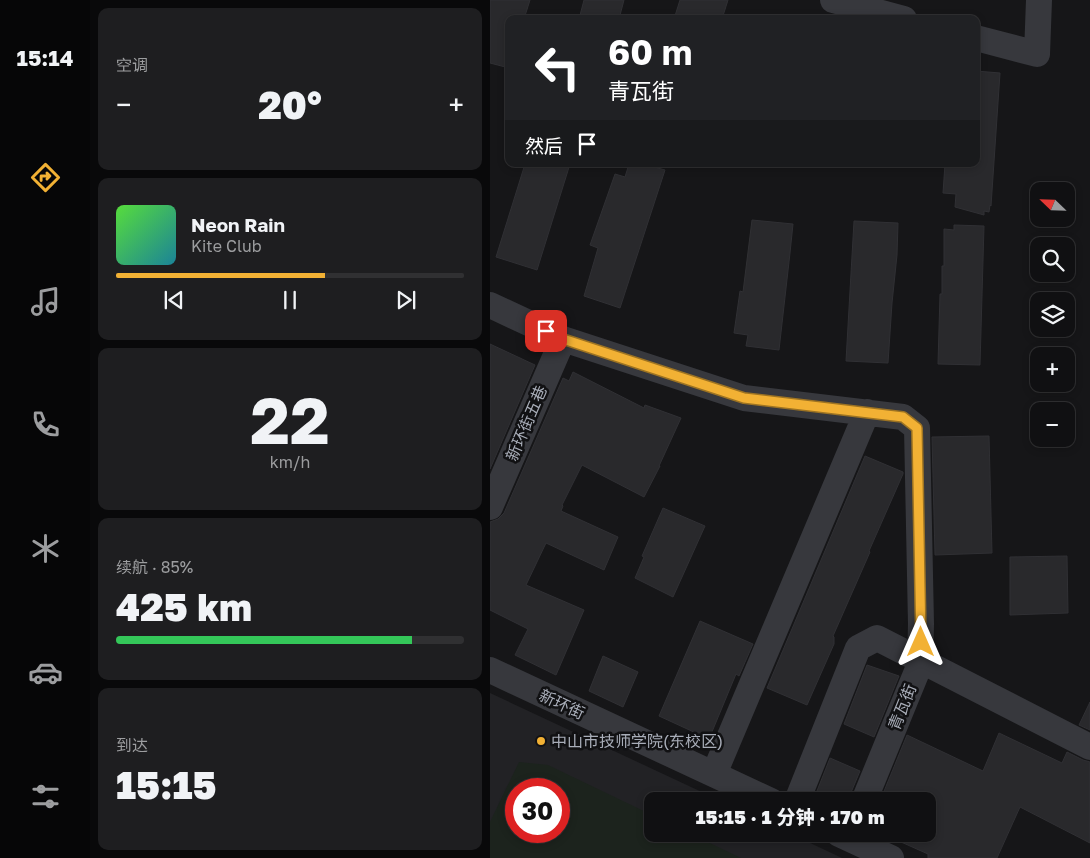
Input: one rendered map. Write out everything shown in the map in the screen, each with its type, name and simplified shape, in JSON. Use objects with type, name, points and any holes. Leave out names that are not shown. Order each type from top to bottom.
[{"type":"street","points":[[833,0],[889,15]]},
{"type":"street","points":[[980,39],[1037,54],[1039,0]]},
{"type":"street","name":"青瓦街","points":[[492,310],[563,339],[744,398],[903,417],[917,428],[921,614],[920,664],[868,792]]},
{"type":"street","name":"新环街五巷","points":[[490,507],[563,339]]},
{"type":"street","points":[[714,774],[867,412]]},
{"type":"street","points":[[801,792],[858,648],[877,638],[1090,747]]},
{"type":"street","name":"新环街","points":[[490,670],[752,792]]},
{"type":"street","points":[[860,842],[891,858]]},
{"type":"shaded area","name":"中山市技师学院(东校区)","points":[[490,693],[702,792],[644,792],[644,842],[808,842],[842,858],[490,858]]},
{"type":"shaded area","points":[[519,762],[548,765],[644,811],[644,842],[708,842],[741,858],[490,858],[490,822],[505,791],[505,843],[570,843],[570,778],[511,778]]},
{"type":"building","points":[[490,0],[530,0],[525,15],[505,15],[505,67],[490,63]]},
{"type":"building","points":[[584,0],[624,0],[620,15],[580,15]]},
{"type":"building","points":[[680,0],[728,0],[723,15],[675,15]]},
{"type":"building","points":[[980,71],[1000,73],[991,206],[989,212],[984,211],[984,215],[955,207],[956,194],[943,193],[945,167],[980,167]]},
{"type":"building","points":[[524,167],[569,167],[537,270],[496,257]]},
{"type":"building","points":[[628,167],[654,167],[665,170],[620,308],[584,296],[598,248],[590,245],[615,174],[625,177]]},
{"type":"building","points":[[752,220],[793,224],[779,350],[746,346],[748,335],[734,333],[740,291],[743,292]]},
{"type":"building","points":[[854,221],[898,223],[888,363],[846,361]]},
{"type":"building","points":[[954,225],[984,226],[980,365],[938,364],[940,294],[942,294],[942,266],[944,266],[944,229],[954,230]]},
{"type":"building","points":[[490,344],[535,365],[490,469]]},
{"type":"building","points":[[573,372],[644,408],[645,405],[681,418],[644,497],[582,465],[562,505],[561,511],[618,537],[604,570],[546,543],[526,585],[584,610],[556,675],[515,655],[528,629],[490,610],[490,522],[498,519],[504,513],[563,378],[569,381]]},
{"type":"building","points":[[989,436],[992,553],[935,555],[932,437]]},
{"type":"building","points":[[865,456],[903,472],[903,474],[833,636],[834,644],[807,705],[767,688]]},
{"type":"building","points":[[663,508],[705,526],[673,597],[635,578],[644,557],[642,556]]},
{"type":"building","points":[[1067,556],[1068,613],[1010,615],[1010,557]]},
{"type":"building","points":[[700,621],[753,644],[739,676],[736,674],[709,739],[659,716]]},
{"type":"building","points":[[603,656],[638,672],[623,707],[589,691]]},
{"type":"building","points":[[867,665],[899,676],[874,737],[844,724]]},
{"type":"building","points":[[1090,702],[1090,730],[1079,725]]},
{"type":"building","points":[[999,733],[1062,763],[1067,752],[1090,762],[1090,843],[1020,807],[997,858],[928,858],[928,854],[901,842],[936,842],[936,792],[884,792],[907,735],[983,771]]},
{"type":"building","points":[[830,758],[860,771],[851,792],[817,792]]},
{"type":"place","name":"中山市技师学院(东校区)","points":[[541,741]]},
{"type":"route","points":[[546,331],[563,339],[744,398],[903,417],[917,428],[921,642]]}]
